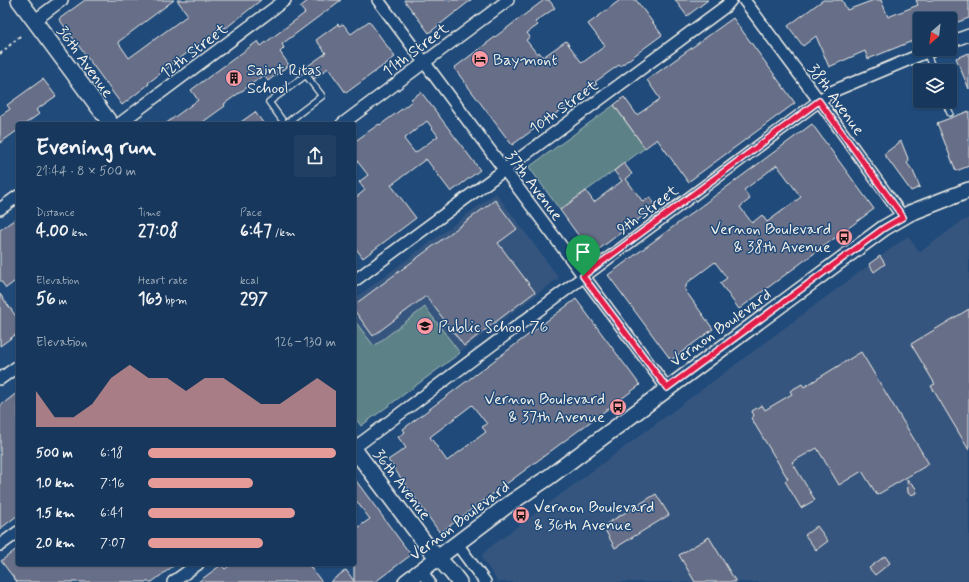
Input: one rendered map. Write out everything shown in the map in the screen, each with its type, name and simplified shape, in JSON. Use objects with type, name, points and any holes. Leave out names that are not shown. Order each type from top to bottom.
[{"type":"main road","name":"36th Avenue","points":[[19,0],[110,122]]},
{"type":"main road","name":"Vernon Boulevard","points":[[406,582],[425,576],[439,558],[457,544],[884,228],[903,217],[969,190]]},
{"type":"main road","name":"36th Avenue","points":[[356,452],[428,548],[439,558],[459,582]]},
{"type":"street","points":[[34,21],[62,0]]},
{"type":"street","name":"12th Street","points":[[122,122],[285,0]]},
{"type":"street","name":"37th Avenue","points":[[378,0],[667,388]]},
{"type":"street","name":"11th Street","points":[[345,122],[508,0]]},
{"type":"street","name":"10th Street","points":[[356,280],[729,4],[731,0]]},
{"type":"street","name":"38th Avenue","points":[[744,0],[903,217]]},
{"type":"street","points":[[957,39],[969,35]]},
{"type":"street","name":"9th Street","points":[[356,447],[583,276],[831,92],[918,56]]},
{"type":"street","points":[[0,209],[16,197]]},
{"type":"street","points":[[0,379],[16,367]]},
{"type":"street","points":[[0,545],[16,533]]},
{"type":"street","points":[[457,544],[485,582]]},
{"type":"street","points":[[174,582],[195,566]]},
{"type":"lane","points":[[284,122],[269,102],[306,75],[322,96],[288,122]]},
{"type":"lane","points":[[948,108],[950,114]]},
{"type":"path","points":[[0,54],[22,34]]},
{"type":"shaded area","name":"Public School 76","points":[[496,193],[559,278],[361,426],[356,419],[356,298]]},
{"type":"shaded area","points":[[969,218],[969,582],[498,582],[483,560],[482,555],[490,547],[908,236],[920,252],[962,221]]},
{"type":"green space","points":[[614,105],[645,148],[560,210],[529,167]]},
{"type":"green space","points":[[425,307],[460,353],[361,426],[356,419],[356,323],[374,346]]},
{"type":"building","points":[[85,0],[174,0],[118,42],[129,58],[188,15],[177,0],[261,0],[226,28],[225,27],[191,50],[122,105],[59,19]]},
{"type":"building","name":"Saint Ritas School","points":[[309,0],[341,0],[282,44],[284,48],[280,52],[289,65],[268,81],[264,75],[224,104],[225,106],[203,122],[168,122],[198,100],[191,90],[258,41],[261,46],[305,13],[300,7]]},
{"type":"building","points":[[404,0],[471,0],[429,33]]},
{"type":"building","points":[[544,0],[549,0],[555,8],[535,22],[538,25],[527,33],[530,37],[526,40],[537,54],[539,52],[543,57],[566,41],[582,63],[605,46],[588,24],[620,0],[636,0],[662,35],[620,66],[619,65],[595,82],[597,84],[512,145],[454,68]]},
{"type":"building","points":[[675,0],[708,0],[687,16]]},
{"type":"building","points":[[823,0],[842,0],[847,10],[874,0],[881,0],[888,17],[918,5],[916,0],[969,0],[969,18],[957,22],[957,12],[913,12],[913,41],[868,59],[865,51],[829,67],[816,36],[803,46],[788,26]]},
{"type":"building","points":[[733,18],[795,103],[688,182],[657,139],[645,148],[614,105],[624,97],[637,115],[660,99],[647,80]]},
{"type":"building","points":[[369,21],[395,57],[346,93],[328,68],[314,79],[305,68],[326,53],[316,40],[338,24],[339,26],[343,24],[351,34]]},
{"type":"building","points":[[969,53],[969,89],[956,58]]},
{"type":"building","points":[[43,79],[56,96],[36,110],[39,114],[28,122],[16,122],[16,131],[0,143],[0,116],[10,109],[7,105]]},
{"type":"building","points":[[421,92],[480,170],[451,192],[426,159],[391,185],[416,218],[363,258],[356,249],[356,197],[365,190],[359,182],[368,175],[356,160],[356,141],[412,101],[411,99]],"holes":[[[427,121],[438,136],[415,153],[404,139]]]},
{"type":"building","points":[[969,111],[969,166],[956,171],[937,123]]},
{"type":"building","points":[[255,112],[262,122],[241,122]]},
{"type":"building","points":[[812,124],[874,209],[739,309],[720,283],[727,278],[715,262],[687,283],[685,290],[713,329],[671,360],[608,275]],"holes":[[[777,165],[801,197],[767,222],[762,215],[752,223],[740,207],[750,199],[744,190]]]},
{"type":"building","points":[[901,141],[909,161],[907,163],[913,171],[920,187],[911,191],[884,154]]},
{"type":"building","points":[[624,163],[632,174],[626,179],[643,202],[650,197],[656,206],[594,253],[593,251],[591,253],[560,210],[586,191],[594,202],[622,181],[614,171]]},
{"type":"building","points":[[495,200],[517,229],[498,243],[535,292],[464,346],[426,296],[373,336],[356,313],[356,304]]},
{"type":"building","points":[[16,218],[16,280],[6,288],[0,280],[0,230]]},
{"type":"building","points":[[880,256],[885,264],[874,272],[869,264]]},
{"type":"building","points":[[0,294],[16,316],[16,334],[0,346]]},
{"type":"building","points":[[576,299],[640,385],[440,533],[388,460],[406,448],[398,437],[405,432],[403,429]],"holes":[[[472,405],[487,424],[482,427],[486,432],[447,461],[430,437]]]},
{"type":"building","points":[[969,309],[969,450],[931,386],[935,384],[911,344]]},
{"type":"building","points":[[861,352],[929,464],[877,495],[862,471],[839,485],[817,448],[792,462],[815,500],[801,508],[785,481],[788,479],[751,418],[754,416],[752,411],[762,405],[765,410],[792,394],[790,391],[802,384],[804,387]]},
{"type":"building","points":[[16,394],[16,517],[0,529],[0,406]]},
{"type":"building","points":[[907,479],[916,488],[917,493],[910,495],[908,493]]},
{"type":"building","points":[[356,481],[411,555],[375,582],[330,582],[346,570],[354,581],[354,566],[356,566],[356,529],[370,519],[356,501]]},
{"type":"building","points":[[656,494],[669,515],[615,548],[603,526]]},
{"type":"building","points":[[817,526],[828,541],[816,550],[805,535]]},
{"type":"building","points":[[709,537],[736,582],[695,582],[679,555]]},
{"type":"building","points":[[16,550],[16,566],[173,566],[152,582],[17,582],[1,561]]},
{"type":"building","points":[[885,556],[890,563],[875,575],[869,568]]},
{"type":"building","points":[[220,566],[225,569],[229,566],[310,566],[322,582],[198,582]]},
{"type":"place","name":"Baymont","points":[[480,59]]},
{"type":"place","name":"Saint Ritas School","points":[[234,78]]},
{"type":"place","name":"Vernon Boulevard & 38th Avenue","points":[[844,237]]},
{"type":"place","name":"Public School 76","points":[[425,326]]},
{"type":"place","name":"Vernon Boulevard & 37th Avenue","points":[[618,407]]},
{"type":"place","name":"Vernon Boulevard & 36th Avenue","points":[[521,515]]},
{"type":"route","points":[[819,101],[903,217],[884,228],[741,335],[667,388],[583,276],[819,101]]}]
